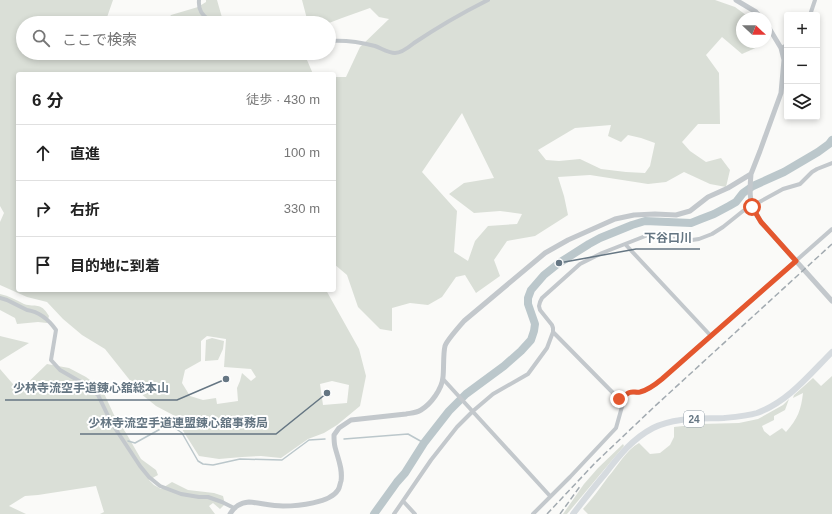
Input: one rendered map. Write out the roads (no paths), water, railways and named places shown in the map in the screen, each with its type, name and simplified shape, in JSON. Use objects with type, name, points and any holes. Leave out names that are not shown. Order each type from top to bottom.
[{"type":"main road","name":"24","points":[[573,514],[629,444],[643,434],[654,428],[682,420],[744,416],[762,411],[786,397],[832,352]]},
{"type":"street","points":[[199,0],[200,12],[204,16]]},
{"type":"street","points":[[336,40],[374,46],[394,53],[399,53],[434,29],[461,13],[488,0]]},
{"type":"street","points":[[736,0],[756,12]]},
{"type":"street","points":[[811,12],[815,0]]},
{"type":"street","points":[[772,33],[781,48],[784,60],[781,93],[751,174],[749,190],[752,207],[761,222],[832,302]]},
{"type":"street","points":[[394,514],[431,460],[457,427],[493,394],[528,374],[547,348],[553,332],[552,325],[540,310],[540,302],[542,298],[580,264],[602,253],[648,235],[657,235],[685,241],[699,239],[718,230],[743,211],[783,189],[800,184],[812,172],[832,163]]},
{"type":"street","points":[[230,514],[234,508],[249,502],[282,506],[321,501],[334,494],[338,490],[341,480],[341,470],[334,435],[339,428],[351,420],[414,413],[427,405],[441,388],[445,345],[453,334],[464,321],[545,253],[568,240],[615,220],[634,215],[676,215],[690,211],[708,197],[728,188],[751,174]]},
{"type":"street","points":[[533,514],[616,428],[627,393],[639,392],[649,388],[662,379],[832,229]]},
{"type":"street","points":[[625,244],[711,336]]},
{"type":"street","points":[[0,298],[44,316],[50,321],[56,330],[51,360],[60,370],[86,385],[98,395],[111,422],[149,477],[160,486],[180,494],[208,497],[234,508]]},
{"type":"street","points":[[553,332],[619,399],[624,402]]},
{"type":"street","points":[[443,379],[550,496]]},
{"type":"street","points":[[403,501],[416,514]]},
{"type":"waterway","points":[[374,514],[405,473],[424,443],[449,411],[466,394],[504,366],[531,340],[535,324],[528,304],[528,298],[531,290],[544,275],[559,263],[589,244],[632,225],[645,221],[691,223],[714,214],[736,202],[743,193],[753,186],[784,172],[818,152],[832,140]]},
{"type":"waterway","points":[[128,441],[135,443],[164,427],[175,428],[182,433],[198,461],[203,464],[213,465],[240,459],[282,460],[309,440],[325,439]]},
{"type":"waterway","points":[[344,439],[408,434],[424,443]]},
{"type":"railway","points":[[547,514],[595,463],[654,407],[832,244]]},
{"type":"railway","points":[[560,514],[581,485]]},
{"type":"place","name":"下谷口川","points":[[559,263]]},
{"type":"place","name":"少林寺流空手道錬心舘総本山","points":[[226,379]]},
{"type":"place","name":"少林寺流空手道連盟錬心舘事務局","points":[[327,393]]}]
